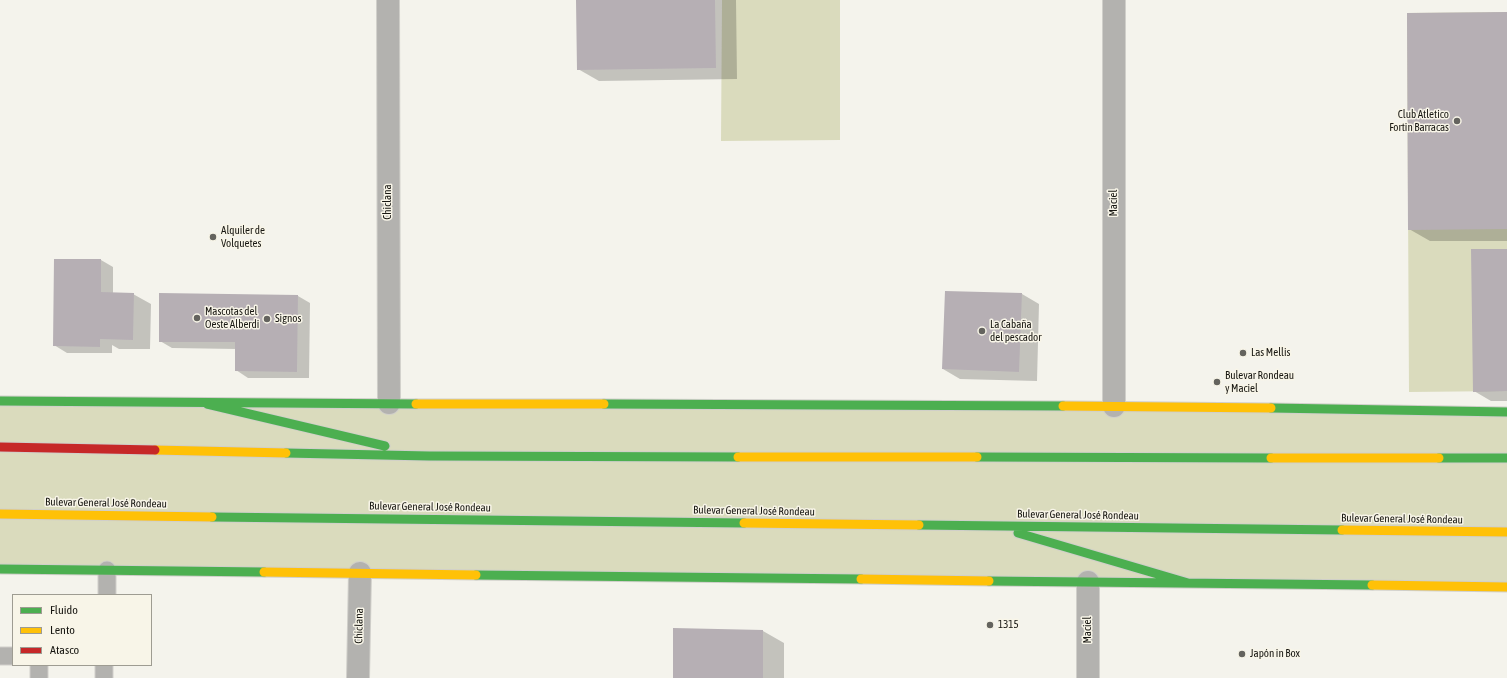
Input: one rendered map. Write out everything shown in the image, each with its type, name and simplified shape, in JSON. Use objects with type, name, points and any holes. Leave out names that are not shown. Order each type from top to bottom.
[{"type":"main road","points":[[0,401],[206,404],[1114,406],[1507,412]]},
{"type":"main road","points":[[206,404],[429,456]]},
{"type":"main road","points":[[0,447],[429,456],[1507,458]]},
{"type":"main road","name":"Bulevar General José Rondeau","points":[[0,514],[1507,532]]},
{"type":"main road","points":[[992,526],[1188,583]]},
{"type":"main road","points":[[0,569],[1507,587]]},
{"type":"street","name":"Chiclana","points":[[388,0],[389,404]]},
{"type":"street","name":"Maciel","points":[[1114,0],[1114,406]]},
{"type":"street","name":"Chiclana","points":[[358,678],[360,574]]},
{"type":"street","name":"Maciel","points":[[1088,582],[1088,678]]},
{"type":"lane","points":[[107,594],[108,570]]},
{"type":"lane","points":[[0,656],[12,656]]},
{"type":"lane","points":[[39,678],[40,666]]},
{"type":"lane","points":[[104,666],[104,678]]},
{"type":"green space","points":[[722,0],[840,0],[840,140],[721,141]]},
{"type":"green space","name":"Club Atletico Fortin Barracas","points":[[1507,12],[1507,391],[1409,392],[1407,13]]},
{"type":"green space","points":[[0,401],[1507,412],[1507,587],[0,569]]},
{"type":"building","points":[[576,0],[715,0],[716,68],[577,70]]},
{"type":"building","points":[[1507,12],[1507,229],[1408,230],[1407,13]]},
{"type":"building","points":[[1471,249],[1507,249],[1507,391],[1473,392]]},
{"type":"building","points":[[54,259],[101,259],[101,292],[134,293],[133,340],[100,339],[100,347],[53,346]]},
{"type":"building","name":"La Cabaña del pescador","points":[[945,291],[1022,293],[1019,372],[942,369]]},
{"type":"building","points":[[159,293],[298,295],[297,372],[235,371],[235,342],[159,342]]},
{"type":"building","points":[[673,628],[763,630],[763,678],[673,678]]},
{"type":"traffic: fast","points":[[0,401],[416,404]]},
{"type":"traffic: fast","points":[[207,404],[385,446]]},
{"type":"traffic: fast","points":[[604,404],[1063,406]]},
{"type":"traffic: fast","points":[[1271,408],[1507,412]]},
{"type":"traffic: fast","points":[[286,453],[429,456],[738,457]]},
{"type":"traffic: fast","points":[[977,457],[1271,458]]},
{"type":"traffic: fast","points":[[1439,458],[1507,458]]},
{"type":"traffic: fast","points":[[212,517],[744,523]]},
{"type":"traffic: fast","points":[[919,525],[1342,530]]},
{"type":"traffic: fast","points":[[1018,533],[1188,583]]},
{"type":"traffic: fast","points":[[0,569],[264,572]]},
{"type":"traffic: fast","points":[[476,575],[861,579]]},
{"type":"traffic: fast","points":[[989,581],[1372,585]]},
{"type":"traffic: slow","points":[[416,404],[604,404]]},
{"type":"traffic: slow","points":[[1063,406],[1271,408]]},
{"type":"traffic: slow","points":[[155,450],[286,453]]},
{"type":"traffic: slow","points":[[738,457],[977,457]]},
{"type":"traffic: slow","points":[[1271,458],[1439,458]]},
{"type":"traffic: slow","points":[[0,514],[212,517]]},
{"type":"traffic: slow","points":[[744,523],[919,525]]},
{"type":"traffic: slow","points":[[1342,530],[1507,532]]},
{"type":"traffic: slow","points":[[264,572],[476,575]]},
{"type":"traffic: slow","points":[[861,579],[989,581]]},
{"type":"traffic: slow","points":[[1372,585],[1507,587]]},
{"type":"traffic: jam","points":[[0,447],[155,450]]},
{"type":"place","name":"Club Atletico Fortin Barracas","points":[[1457,121]]},
{"type":"place","name":"Alquiler de Volquetes","points":[[213,237]]},
{"type":"place","name":"Mascotas del Oeste Alberdi","points":[[197,318]]},
{"type":"place","name":"Signos","points":[[267,319]]},
{"type":"place","name":"La Cabaña del pescador","points":[[982,331]]},
{"type":"place","name":"Las Mellis","points":[[1243,353]]},
{"type":"place","name":"Bulevar Rondeau y Maciel","points":[[1217,382]]},
{"type":"place","name":"1315","points":[[990,625]]},
{"type":"place","name":"Japón in Box","points":[[1242,654]]}]
